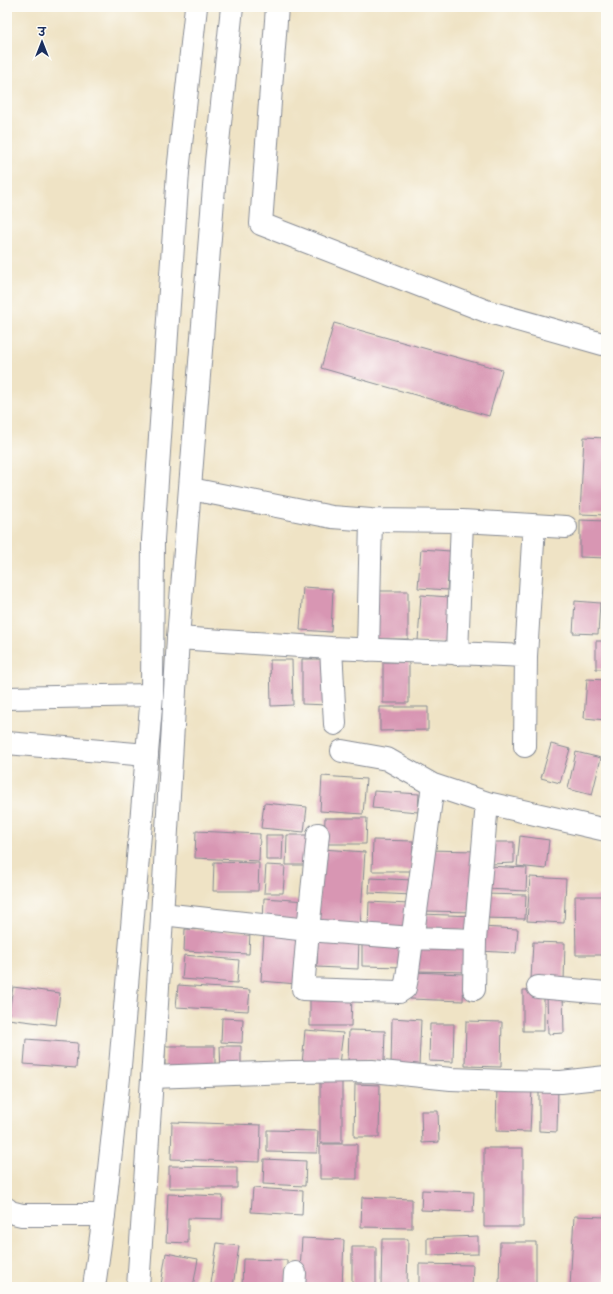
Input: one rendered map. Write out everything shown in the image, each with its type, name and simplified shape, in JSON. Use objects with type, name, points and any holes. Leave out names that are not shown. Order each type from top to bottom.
[{"type":"street","points":[[94,1287],[104,1215],[119,1078],[152,695],[154,532],[178,172],[196,7]]},
{"type":"street","points":[[138,1287],[178,638],[216,162],[232,7]]},
{"type":"street","points":[[277,7],[262,224],[486,311],[606,345]]},
{"type":"street","points":[[191,489],[332,517],[370,520],[462,522],[566,527]]},
{"type":"street","points":[[368,650],[370,520]]},
{"type":"street","points":[[457,654],[462,522]]},
{"type":"street","points":[[525,746],[526,656],[534,526]]},
{"type":"street","points":[[178,638],[368,650],[526,656]]},
{"type":"street","points":[[331,648],[334,724]]},
{"type":"street","points":[[7,698],[152,695]]},
{"type":"street","points":[[7,743],[147,755]]},
{"type":"street","points":[[342,751],[387,759],[433,785],[487,803],[606,830]]},
{"type":"street","points":[[318,834],[303,989],[399,992],[405,988],[433,785]]},
{"type":"street","points":[[474,989],[475,940],[487,803]]},
{"type":"street","points":[[162,914],[308,930],[412,938],[475,940]]},
{"type":"street","points":[[538,987],[606,993]]},
{"type":"street","points":[[152,1077],[372,1071],[451,1079],[506,1081],[561,1082],[606,1077]]},
{"type":"street","points":[[7,1209],[10,1212],[22,1215],[104,1215]]},
{"type":"building","points":[[334,323],[502,370],[489,416],[321,368]]},
{"type":"building","points":[[584,437],[606,438],[606,515],[580,514]]},
{"type":"building","points":[[580,520],[606,521],[606,558],[580,557]]},
{"type":"building","points":[[421,549],[450,551],[447,590],[418,588]]},
{"type":"building","points":[[303,587],[333,589],[331,632],[300,630]]},
{"type":"building","points":[[375,591],[408,591],[408,639],[375,639]]},
{"type":"building","points":[[421,595],[449,597],[446,643],[418,641]]},
{"type":"building","points":[[575,601],[600,603],[598,634],[573,633]]},
{"type":"building","points":[[596,641],[606,641],[606,669],[596,669]]},
{"type":"building","points":[[302,659],[329,659],[329,705],[302,704]]},
{"type":"building","points":[[270,660],[292,660],[293,705],[271,706]]},
{"type":"building","points":[[383,662],[409,662],[409,703],[383,703]]},
{"type":"building","points":[[587,679],[606,680],[606,720],[584,718]]},
{"type":"building","points":[[380,707],[428,707],[428,730],[380,731]]},
{"type":"building","points":[[551,744],[570,749],[560,783],[541,778]]},
{"type":"building","points":[[576,752],[601,758],[592,795],[568,789]]},
{"type":"building","points":[[322,776],[366,779],[363,814],[320,811]]},
{"type":"building","points":[[374,791],[419,794],[418,812],[372,808]]},
{"type":"building","points":[[264,803],[307,807],[304,832],[261,828]]},
{"type":"building","points":[[325,818],[367,818],[366,844],[324,844]]},
{"type":"building","points":[[196,831],[260,834],[259,861],[195,858]]},
{"type":"building","points":[[266,835],[283,835],[282,860],[266,860]]},
{"type":"building","points":[[287,835],[309,835],[308,865],[286,865]]},
{"type":"building","points":[[520,836],[549,840],[546,869],[517,866]]},
{"type":"building","points":[[373,840],[413,841],[412,871],[372,871]]},
{"type":"building","points":[[490,842],[514,842],[514,863],[491,864]]},
{"type":"building","points":[[322,849],[365,852],[360,929],[317,926]]},
{"type":"building","points":[[427,850],[477,851],[475,912],[425,911]]},
{"type":"building","points":[[214,862],[259,863],[258,891],[213,891]]},
{"type":"building","points":[[266,865],[285,866],[283,893],[264,893]]},
{"type":"building","points":[[488,866],[527,868],[526,891],[487,889]]},
{"type":"building","points":[[530,877],[566,879],[564,923],[527,921]]},
{"type":"building","points":[[370,878],[412,880],[412,895],[369,893]]},
{"type":"building","points":[[483,894],[526,895],[525,919],[482,918]]},
{"type":"building","points":[[575,896],[606,896],[606,955],[576,955]]},
{"type":"building","points":[[264,898],[306,901],[304,926],[263,923]]},
{"type":"building","points":[[369,902],[409,904],[409,930],[368,928]]},
{"type":"building","points":[[422,914],[473,916],[472,931],[422,928]]},
{"type":"building","points":[[481,927],[518,929],[516,953],[480,951]]},
{"type":"building","points":[[185,929],[250,932],[249,954],[184,951]]},
{"type":"building","points":[[264,933],[301,936],[297,984],[261,981]]},
{"type":"building","points":[[318,938],[359,940],[358,969],[317,967]]},
{"type":"building","points":[[362,940],[404,941],[404,967],[362,966]]},
{"type":"building","points":[[416,942],[467,942],[467,972],[416,971]]},
{"type":"building","points":[[533,942],[565,943],[564,981],[531,979]]},
{"type":"building","points":[[184,955],[239,960],[237,983],[182,979]]},
{"type":"building","points":[[411,972],[464,974],[463,1001],[410,999]]},
{"type":"building","points":[[178,985],[250,990],[248,1011],[176,1007]]},
{"type":"building","points":[[13,987],[60,993],[56,1025],[8,1019]]},
{"type":"building","points":[[523,990],[544,990],[544,1031],[523,1031]]},
{"type":"building","points":[[563,993],[564,1033],[548,1034],[547,994]]},
{"type":"building","points":[[310,994],[352,995],[351,1026],[310,1026]]},
{"type":"building","points":[[222,1018],[243,1019],[242,1043],[221,1042]]},
{"type":"building","points":[[392,1018],[421,1020],[419,1066],[391,1065]]},
{"type":"building","points":[[466,1021],[502,1022],[501,1067],[465,1066]]},
{"type":"building","points":[[430,1024],[454,1024],[453,1062],[429,1061]]},
{"type":"building","points":[[305,1030],[343,1033],[339,1064],[302,1065]]},
{"type":"building","points":[[349,1030],[385,1031],[384,1061],[348,1061]]},
{"type":"building","points":[[26,1039],[78,1043],[76,1068],[24,1064]]},
{"type":"building","points":[[165,1046],[215,1046],[215,1073],[165,1073]]},
{"type":"building","points":[[220,1046],[241,1046],[241,1073],[221,1073]]},
{"type":"building","points":[[342,1078],[342,1143],[320,1143],[320,1079]]},
{"type":"building","points":[[355,1084],[380,1085],[379,1137],[354,1137]]},
{"type":"building","points":[[497,1086],[532,1087],[530,1132],[496,1131]]},
{"type":"building","points":[[539,1087],[558,1087],[557,1132],[539,1131]]},
{"type":"building","points":[[421,1111],[438,1111],[439,1142],[422,1143]]},
{"type":"building","points":[[172,1122],[261,1125],[260,1162],[171,1159]]},
{"type":"building","points":[[267,1130],[318,1131],[317,1153],[267,1152]]},
{"type":"building","points":[[320,1144],[357,1144],[357,1179],[320,1179]]},
{"type":"building","points":[[484,1148],[523,1148],[523,1227],[484,1227]]},
{"type":"building","points":[[264,1159],[306,1161],[305,1186],[263,1184]]},
{"type":"building","points":[[169,1166],[237,1167],[237,1188],[169,1188]]},
{"type":"building","points":[[253,1188],[303,1191],[302,1215],[251,1212]]},
{"type":"building","points":[[422,1190],[474,1192],[473,1212],[421,1210]]},
{"type":"building","points":[[168,1194],[223,1196],[222,1219],[188,1218],[188,1243],[166,1242]]},
{"type":"building","points":[[362,1197],[412,1199],[412,1228],[361,1227]]},
{"type":"building","points":[[574,1216],[606,1217],[606,1287],[570,1287]]},
{"type":"building","points":[[478,1236],[478,1254],[427,1255],[427,1238]]},
{"type":"building","points":[[302,1238],[344,1240],[342,1287],[299,1287]]},
{"type":"building","points":[[382,1239],[408,1239],[407,1287],[381,1287]]},
{"type":"building","points":[[500,1242],[536,1242],[536,1287],[499,1287]]},
{"type":"building","points":[[217,1243],[239,1246],[233,1287],[211,1284]]},
{"type":"building","points":[[352,1247],[376,1247],[376,1287],[352,1287]]},
{"type":"building","points":[[166,1253],[198,1259],[193,1287],[161,1285]]},
{"type":"building","points":[[243,1259],[287,1260],[287,1287],[242,1287]]},
{"type":"building","points":[[419,1264],[473,1265],[472,1287],[419,1287]]}]
